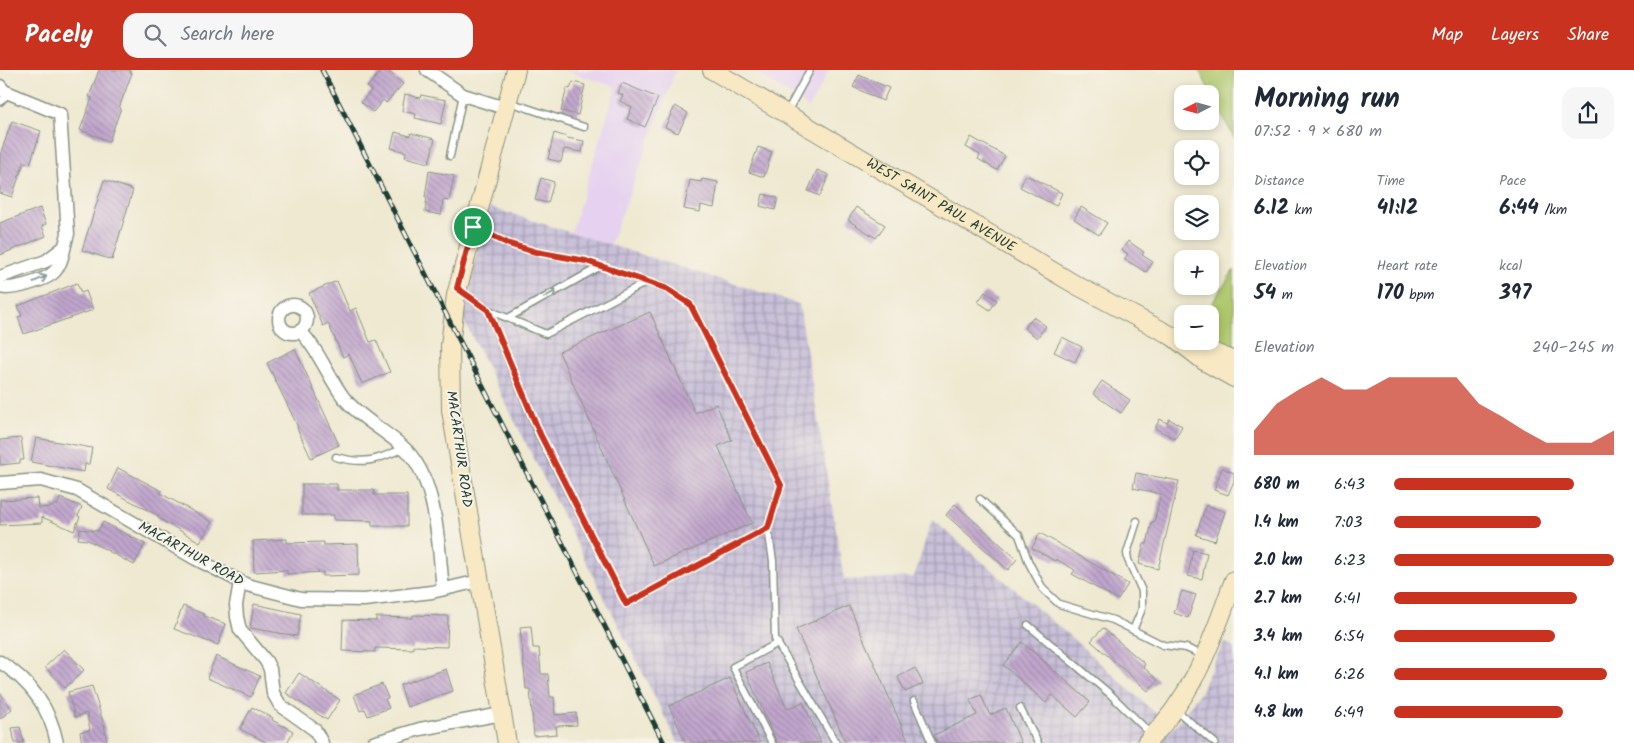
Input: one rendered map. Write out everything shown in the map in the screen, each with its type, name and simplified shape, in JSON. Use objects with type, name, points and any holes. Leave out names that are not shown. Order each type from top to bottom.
[{"type":"street","points":[[427,70],[463,95],[506,105]]},
{"type":"street","name":"MACARTHUR ROAD","points":[[507,743],[451,410],[450,346],[451,323],[457,288],[516,70]]},
{"type":"street","name":"WEST SAINT PAUL AVENUE","points":[[712,70],[1076,285],[1174,336]]},
{"type":"street","points":[[0,287],[6,289],[32,283],[54,272],[62,260],[63,248],[68,234],[60,114],[3,93]]},
{"type":"street","points":[[0,276],[46,261],[63,248]]},
{"type":"street","points":[[300,331],[344,398],[365,418],[404,448],[425,477],[432,505],[443,589]]},
{"type":"street","name":"WEST SAINT PAUL AVENUE","points":[[1192,350],[1204,361],[1234,378]]},
{"type":"street","name":"WEST SAINT PAUL AVENUE","points":[[1207,350],[1234,361]]},
{"type":"street","name":"MACARTHUR ROAD","points":[[0,483],[41,480],[77,490],[246,585],[301,599],[364,600],[443,589],[479,581]]},
{"type":"street","points":[[1149,739],[1175,710],[1190,686],[1206,656],[1234,580]]},
{"type":"street","points":[[240,582],[236,606],[236,618],[240,630],[266,661],[270,669],[274,693],[280,705],[315,730],[322,743]]},
{"type":"street","points":[[0,662],[21,676],[43,703],[54,729],[57,743]]},
{"type":"street","points":[[373,743],[420,729],[502,714]]},
{"type":"lane","points":[[786,113],[810,70]]},
{"type":"lane","points":[[450,156],[463,95]]},
{"type":"lane","points":[[506,105],[584,127]]},
{"type":"lane","points":[[473,227],[536,252],[586,261],[665,288],[690,304],[781,485],[768,528],[773,561],[776,638],[836,743]]},
{"type":"lane","points":[[508,318],[601,266]]},
{"type":"lane","points":[[457,288],[488,310],[546,334],[647,282]]},
{"type":"lane","points":[[488,310],[540,434],[626,604],[768,528]]},
{"type":"lane","points":[[336,457],[353,462],[374,460],[404,448]]},
{"type":"lane","points":[[980,499],[1019,535],[1029,563],[1043,589],[1059,604],[1113,620],[1163,645],[1186,648],[1206,656]]},
{"type":"lane","points":[[1133,630],[1142,609],[1142,592],[1128,560],[1127,553],[1137,521]]},
{"type":"lane","points":[[1028,625],[1110,694],[1149,739]]},
{"type":"lane","points":[[772,743],[733,667],[778,643]]},
{"type":"lane","points":[[914,701],[932,743]]},
{"type":"lane","points":[[1020,708],[1038,743]]},
{"type":"lane","points":[[1175,710],[1215,743]]},
{"type":"shaded area","points":[[565,70],[676,70],[610,245],[571,233],[616,87]]},
{"type":"shaded area","points":[[753,70],[829,70],[809,108]]},
{"type":"shaded area","points":[[489,207],[799,304],[844,580],[914,577],[932,519],[1072,638],[1173,729],[1200,692],[1224,642],[1234,647],[1234,743],[678,743],[463,319],[464,301]]},
{"type":"green space","points":[[1199,70],[1234,70],[1234,138],[1219,109],[1219,85],[1207,85]]},
{"type":"green space","points":[[1234,270],[1234,348],[1219,342],[1219,305],[1211,305]]},
{"type":"building","points":[[99,70],[130,70],[132,73],[109,141],[80,130],[92,98],[89,97]]},
{"type":"building","points":[[382,70],[387,70],[403,84],[386,103],[383,100],[373,112],[361,102],[371,91],[367,87]]},
{"type":"building","points":[[859,75],[889,88],[883,101],[853,87]]},
{"type":"building","points":[[573,82],[585,85],[578,115],[561,111],[567,88],[570,89]]},
{"type":"building","points":[[622,83],[658,98],[645,127],[627,119],[632,107],[620,101],[623,95],[618,93]]},
{"type":"building","points":[[405,94],[420,98],[421,95],[446,100],[441,124],[415,118],[416,114],[402,111]]},
{"type":"building","points":[[675,106],[688,113],[678,133],[665,127]]},
{"type":"building","points":[[12,121],[41,131],[30,164],[24,162],[12,197],[0,193],[0,155]]},
{"type":"building","points":[[395,132],[410,136],[411,133],[435,139],[429,163],[405,157],[406,152],[391,148]]},
{"type":"building","points":[[554,133],[584,141],[582,152],[564,149],[561,162],[548,159]]},
{"type":"building","points":[[971,137],[1005,156],[997,170],[978,159],[980,155],[966,147]]},
{"type":"building","points":[[758,147],[772,152],[764,177],[749,172]]},
{"type":"building","points":[[817,170],[829,175],[820,196],[808,191]]},
{"type":"building","points":[[429,171],[454,176],[449,201],[443,200],[441,215],[425,212]]},
{"type":"building","points":[[1026,175],[1062,193],[1056,206],[1020,187]]},
{"type":"building","points":[[541,178],[554,182],[548,203],[535,200]]},
{"type":"building","points":[[702,179],[718,182],[714,208],[701,205],[700,212],[684,209],[690,180],[701,182]]},
{"type":"building","points":[[104,180],[133,190],[112,260],[82,250]]},
{"type":"building","points":[[763,194],[778,198],[775,210],[760,206]]},
{"type":"building","points":[[856,207],[885,225],[876,238],[848,220]]},
{"type":"building","points":[[1081,207],[1107,223],[1099,235],[1074,219]]},
{"type":"building","points":[[40,208],[46,224],[42,226],[46,236],[0,255],[0,223]]},
{"type":"building","points":[[1128,241],[1144,252],[1142,255],[1153,262],[1146,272],[1124,259],[1128,254],[1122,250]]},
{"type":"building","points":[[337,281],[350,311],[356,308],[370,342],[376,340],[390,372],[362,384],[349,354],[343,357],[328,323],[323,326],[309,293]]},
{"type":"building","points":[[77,283],[81,293],[86,291],[93,310],[24,334],[18,317],[22,316],[18,306]]},
{"type":"building","points":[[985,292],[997,300],[990,310],[978,302]]},
{"type":"building","points":[[650,312],[695,413],[716,404],[732,440],[718,446],[752,523],[654,566],[559,352]]},
{"type":"building","points":[[1033,317],[1046,326],[1037,338],[1024,328]]},
{"type":"building","points":[[1062,337],[1082,347],[1075,362],[1054,352]]},
{"type":"building","points":[[295,349],[339,445],[311,458],[267,363]]},
{"type":"building","points":[[1102,381],[1130,400],[1121,413],[1093,394]]},
{"type":"building","points":[[1160,419],[1167,423],[1169,419],[1182,426],[1175,439],[1155,428]]},
{"type":"building","points":[[21,438],[24,460],[20,460],[20,463],[0,465],[0,440]]},
{"type":"building","points":[[36,438],[92,448],[89,464],[85,464],[84,472],[31,462]]},
{"type":"building","points":[[118,468],[162,491],[160,493],[212,522],[200,542],[158,518],[159,516],[108,489]]},
{"type":"building","points":[[1222,468],[1234,473],[1234,481],[1228,495],[1214,490]]},
{"type":"building","points":[[1136,473],[1179,481],[1158,569],[1139,564],[1144,544],[1147,544],[1152,522],[1154,522],[1161,494],[1133,488]]},
{"type":"building","points":[[302,484],[337,484],[337,490],[374,490],[374,495],[407,495],[407,526],[372,526],[372,521],[334,520],[334,515],[302,515]]},
{"type":"building","points":[[37,498],[38,508],[52,507],[54,504],[57,506],[60,498],[82,507],[74,531],[42,517],[42,523],[0,525],[0,500]]},
{"type":"building","points":[[955,504],[1017,559],[1008,570],[946,515]]},
{"type":"building","points":[[1206,505],[1225,512],[1215,541],[1196,535]]},
{"type":"building","points":[[103,522],[145,544],[134,565],[88,540],[78,539],[80,529],[98,531]]},
{"type":"building","points":[[1040,533],[1128,584],[1118,600],[1072,574],[1075,570],[1032,548]]},
{"type":"building","points":[[287,539],[287,543],[324,542],[324,545],[358,544],[359,575],[323,576],[323,572],[287,574],[287,570],[254,572],[253,541]]},
{"type":"building","points":[[1193,550],[1207,553],[1202,579],[1188,576]]},
{"type":"building","points":[[1182,591],[1196,595],[1188,618],[1174,613]]},
{"type":"building","points":[[254,604],[301,614],[297,636],[250,628]]},
{"type":"building","points":[[183,606],[226,624],[218,645],[174,629]]},
{"type":"building","points":[[849,606],[909,743],[846,743],[796,629]]},
{"type":"building","points":[[413,615],[448,616],[447,647],[413,646],[413,649],[375,648],[375,652],[342,651],[343,620],[376,621],[376,617],[413,618]]},
{"type":"building","points":[[531,626],[533,648],[539,648],[541,674],[548,674],[550,697],[554,697],[555,715],[576,713],[577,725],[556,726],[557,734],[534,736],[530,689],[526,689],[520,627]]},
{"type":"building","points":[[1103,628],[1145,664],[1143,667],[1158,680],[1148,691],[1091,641]]},
{"type":"building","points":[[1022,642],[1090,702],[1077,717],[1052,695],[1046,703],[1003,665]]},
{"type":"building","points":[[64,649],[84,670],[65,688],[45,667]]},
{"type":"building","points":[[216,656],[260,676],[251,697],[207,678]]},
{"type":"building","points":[[767,663],[787,709],[803,702],[821,743],[777,743],[746,672]]},
{"type":"building","points":[[915,668],[923,684],[905,692],[898,677]]},
{"type":"building","points":[[446,669],[453,691],[407,707],[400,685]]},
{"type":"building","points":[[299,673],[340,700],[327,720],[286,693]]},
{"type":"building","points":[[730,678],[760,743],[686,743],[669,706]]},
{"type":"building","points":[[382,684],[388,698],[385,699],[389,708],[368,716],[365,709],[360,711],[354,695]]},
{"type":"building","points":[[92,686],[104,725],[107,743],[82,743],[80,732],[90,730],[87,713],[75,717],[68,692]]},
{"type":"building","points":[[0,693],[12,709],[0,719]]},
{"type":"building","points":[[981,695],[990,715],[1006,708],[1021,743],[937,743],[934,735],[977,715],[970,700]]},
{"type":"building","points":[[252,707],[293,731],[287,743],[268,743],[240,729]]},
{"type":"building","points":[[20,727],[24,743],[15,743],[12,728]]},
{"type":"railway","points":[[322,70],[664,743]]},
{"type":"route","points":[[473,227],[509,244],[536,252],[586,261],[665,288],[690,304],[781,485],[768,528],[626,604],[540,434],[488,310],[457,288],[473,227]]}]
